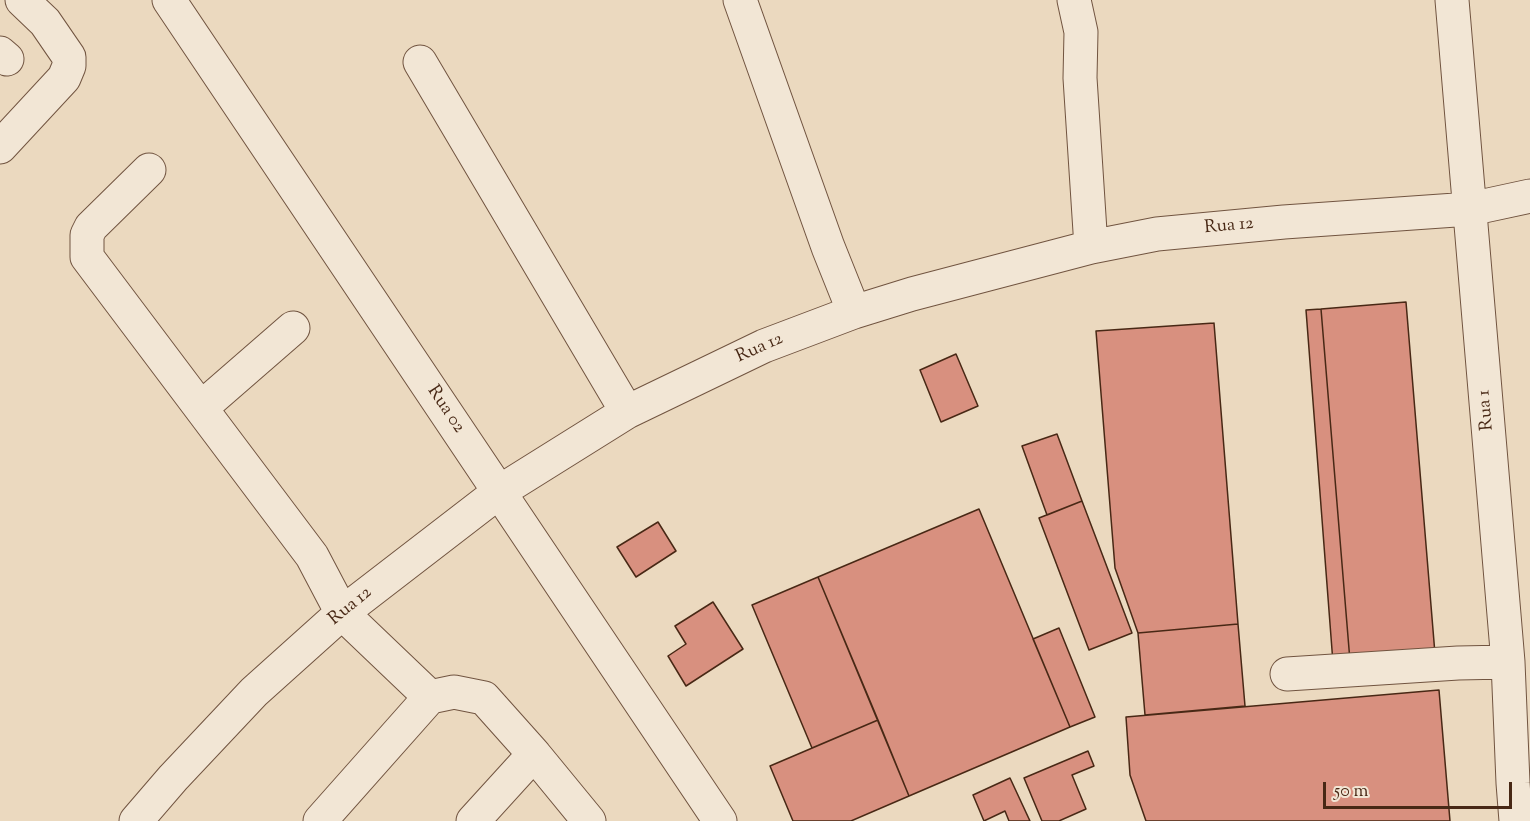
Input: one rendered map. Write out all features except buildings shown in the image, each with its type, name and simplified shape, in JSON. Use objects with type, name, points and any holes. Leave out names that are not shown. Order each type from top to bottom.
[{"type":"street","points":[[0,147],[64,78],[69,66],[69,57],[45,22],[22,0]]},
{"type":"street","name":"Rua 02","points":[[170,0],[720,821]]},
{"type":"street","points":[[740,0],[828,247],[854,312]]},
{"type":"street","points":[[1074,0],[1081,32],[1080,78],[1090,248]]},
{"type":"street","name":"Rua 1","points":[[1452,0],[1508,662],[1521,782],[1516,821]]},
{"type":"street","points":[[420,63],[627,412]]},
{"type":"street","points":[[149,170],[91,227],[87,235],[87,257],[312,556],[342,613],[430,697]]},
{"type":"street","name":"Rua 12","points":[[136,821],[173,778],[255,692],[342,613],[499,492],[627,412],[764,346],[854,312],[912,294],[1090,248],[1157,234],[1284,222],[1470,209],[1530,196]]},
{"type":"street","points":[[201,408],[294,328]]},
{"type":"street","points":[[1287,674],[1508,662]]},
{"type":"street","points":[[320,821],[430,697],[454,692],[484,698],[589,821]]},
{"type":"street","points":[[473,821],[534,754]]}]
